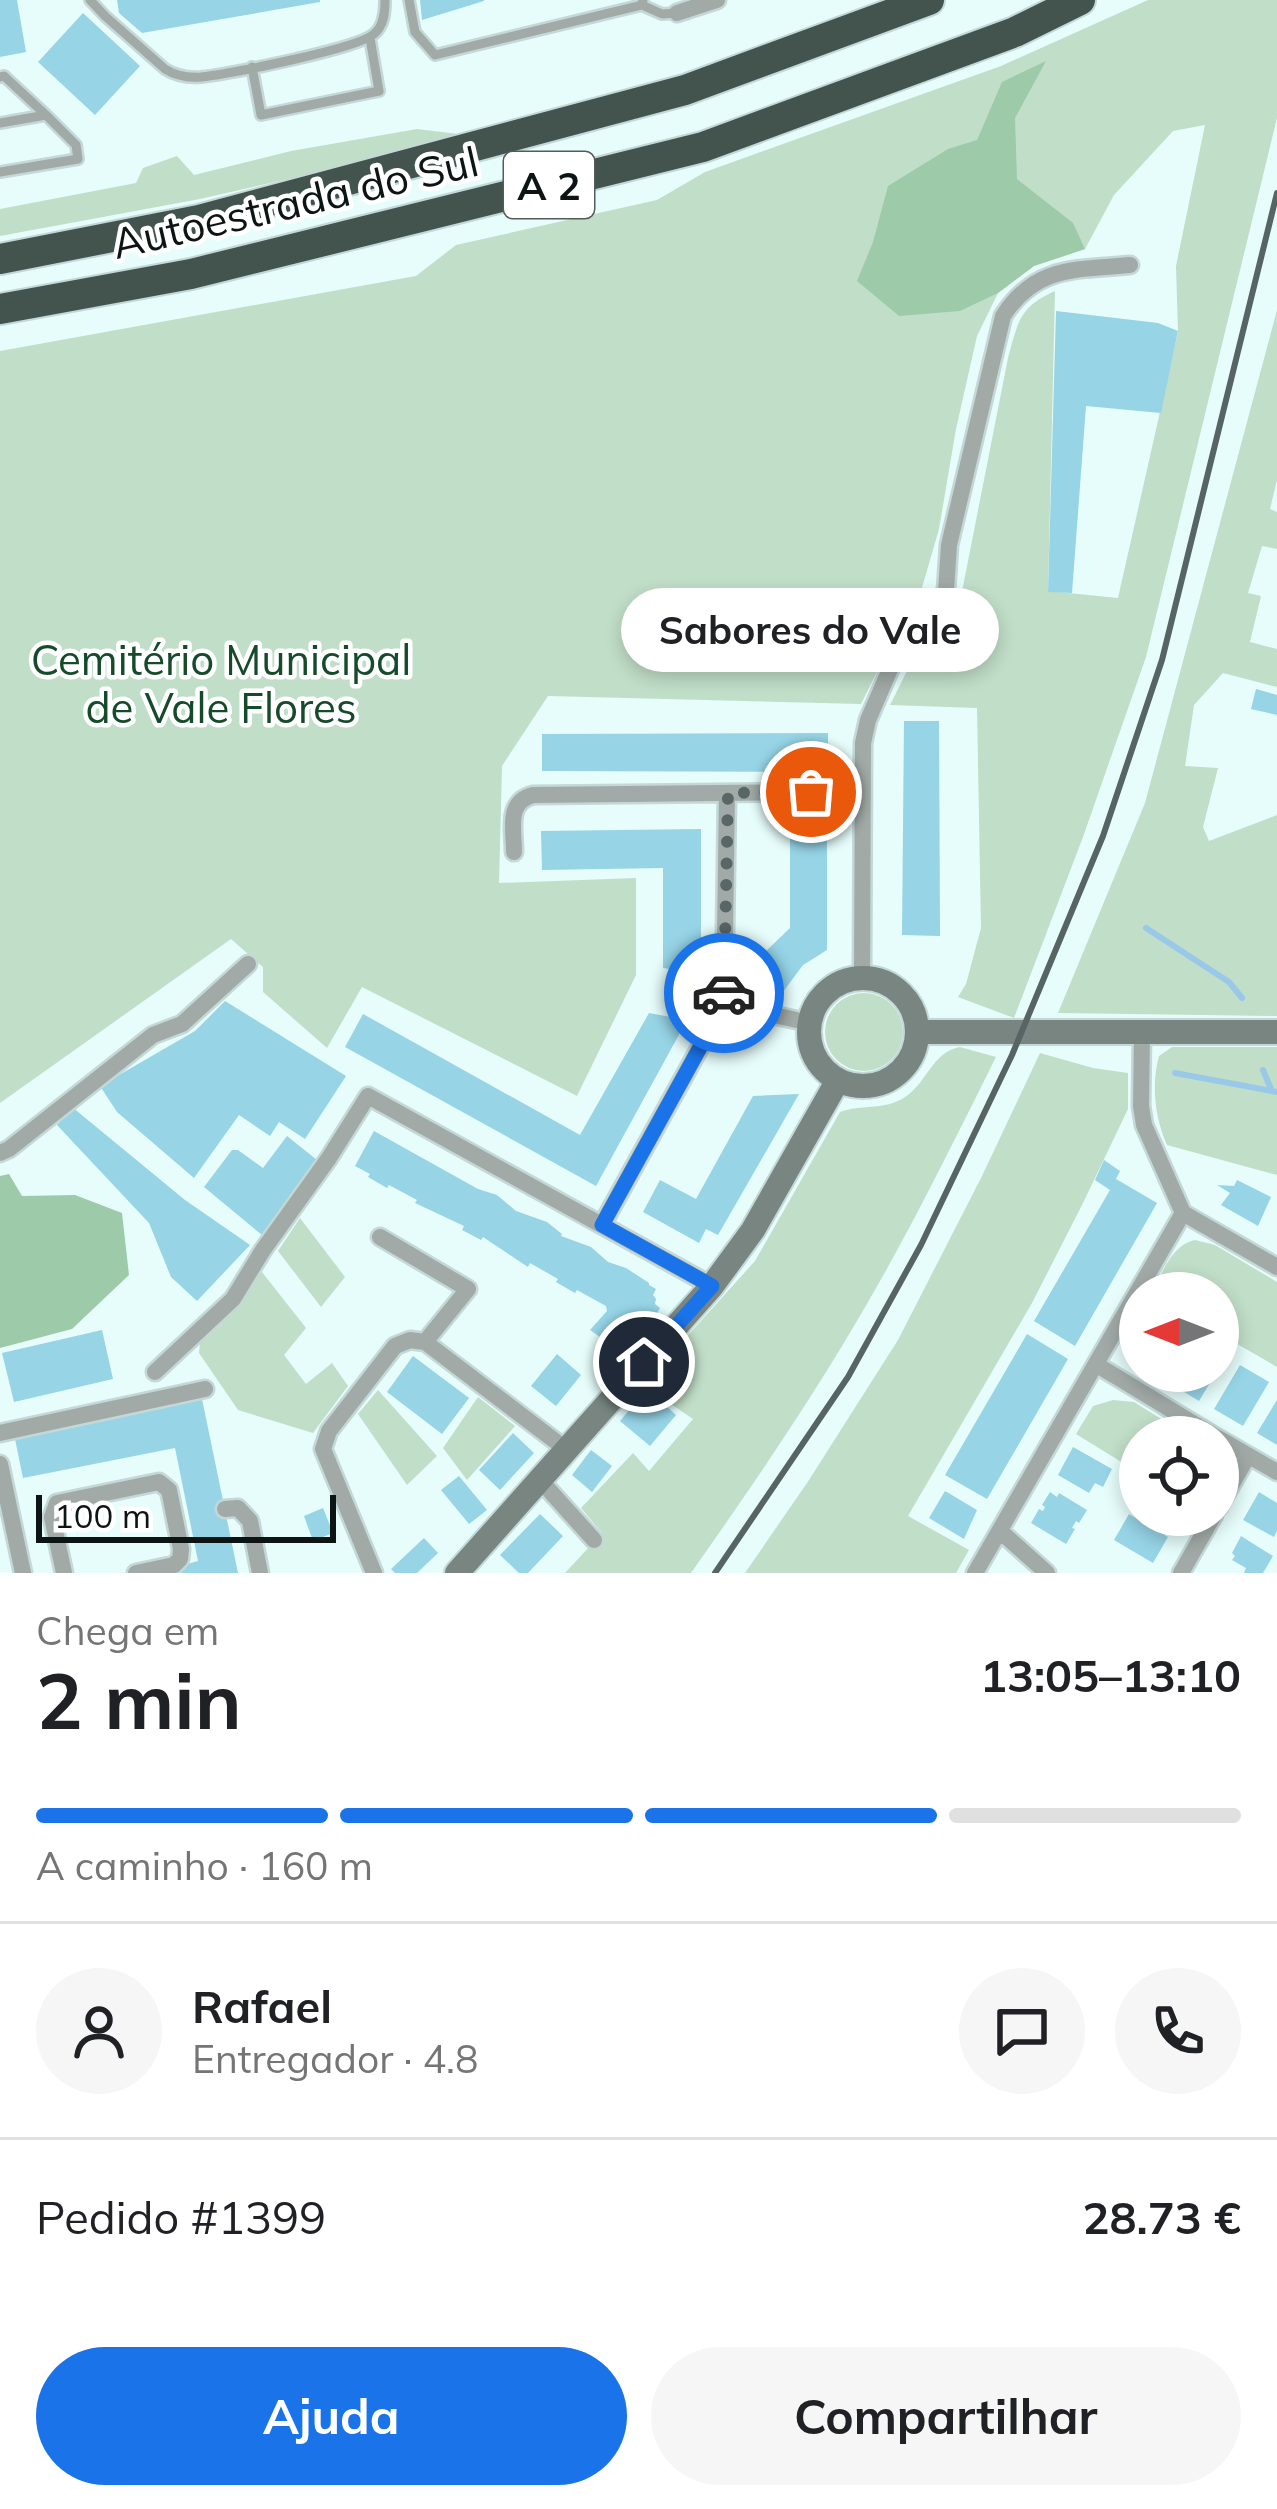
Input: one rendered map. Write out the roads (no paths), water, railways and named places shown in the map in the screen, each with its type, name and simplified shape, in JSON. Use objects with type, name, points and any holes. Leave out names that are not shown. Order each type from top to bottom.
[{"type":"highway","name":"Autoestrada do Sul","points":[[0,259],[200,220],[685,90],[929,0]]},
{"type":"highway","name":"Autoestrada do Sul","points":[[0,309],[191,274],[703,147],[1015,32],[1080,0]]},
{"type":"street","points":[[677,13],[717,0]]},
{"type":"street","points":[[862,977],[863,743],[891,667],[924,615],[946,591],[949,545],[1003,316],[1015,297],[1042,279],[1075,270],[1130,265]]},
{"type":"street","points":[[514,853],[514,807],[521,798],[533,795],[811,792]]},
{"type":"street","points":[[602,1225],[724,1004],[728,793]]},
{"type":"street","points":[[0,1153],[153,1035],[182,1024],[248,964]]},
{"type":"street","points":[[862,977],[894,987],[915,1015],[918,1032],[911,1059],[891,1078],[865,1086],[838,1080],[821,1066],[811,1046],[810,1023],[828,991],[862,977]]},
{"type":"street","points":[[724,1004],[810,1023]]},
{"type":"street","points":[[918,1032],[1277,1032]]},
{"type":"street","points":[[1142,1032],[1144,1126],[1183,1214],[1277,1267]]},
{"type":"street","points":[[457,1573],[712,1286],[753,1230],[838,1080]]},
{"type":"street","points":[[155,1372],[232,1299],[368,1096],[712,1286]]},
{"type":"street","points":[[975,1573],[1183,1214]]},
{"type":"street","points":[[380,1237],[468,1289],[425,1342]]},
{"type":"street","points":[[374,1573],[325,1456],[325,1437],[395,1346],[410,1340],[425,1342],[567,1450]]},
{"type":"street","points":[[1096,1365],[1181,1416]]},
{"type":"street","points":[[0,1433],[206,1389]]},
{"type":"street","points":[[1239,1451],[1277,1472]]},
{"type":"street","points":[[1239,1471],[1248,1456]]},
{"type":"street","points":[[0,1463],[5,1516],[23,1573]]},
{"type":"street","points":[[64,1573],[53,1507],[60,1501],[159,1481],[182,1517],[180,1558],[174,1564],[136,1573]]},
{"type":"street","points":[[541,1481],[594,1540]]},
{"type":"street","points":[[225,1509],[238,1508],[247,1516],[260,1573]]},
{"type":"street","points":[[1000,1532],[1048,1573]]},
{"type":"street","points":[[1181,1573],[1202,1536]]},
{"type":"lane","points":[[90,0],[174,74],[199,77],[370,38],[379,29],[385,0]]},
{"type":"lane","points":[[409,0],[415,32],[435,55],[643,2],[662,14],[677,13]]},
{"type":"lane","points":[[252,68],[261,115],[379,91],[370,38]]},
{"type":"lane","points":[[0,77],[76,145],[78,159],[0,172]]},
{"type":"lane","points":[[0,123],[46,116]]},
{"type":"waterway","points":[[1146,928],[1229,982],[1242,998]]},
{"type":"waterway","points":[[1263,1070],[1271,1089]]},
{"type":"waterway","points":[[1175,1073],[1277,1092]]},
{"type":"railway","points":[[715,1573],[848,1377],[921,1245],[1012,1055],[1103,836],[1162,660],[1277,193]]},
{"type":"place","name":"Sabores do Vale","points":[[811,792]]},
{"type":"park label","name":"Cemitério Municipal de Vale Flores","points":[[221,683]]}]
